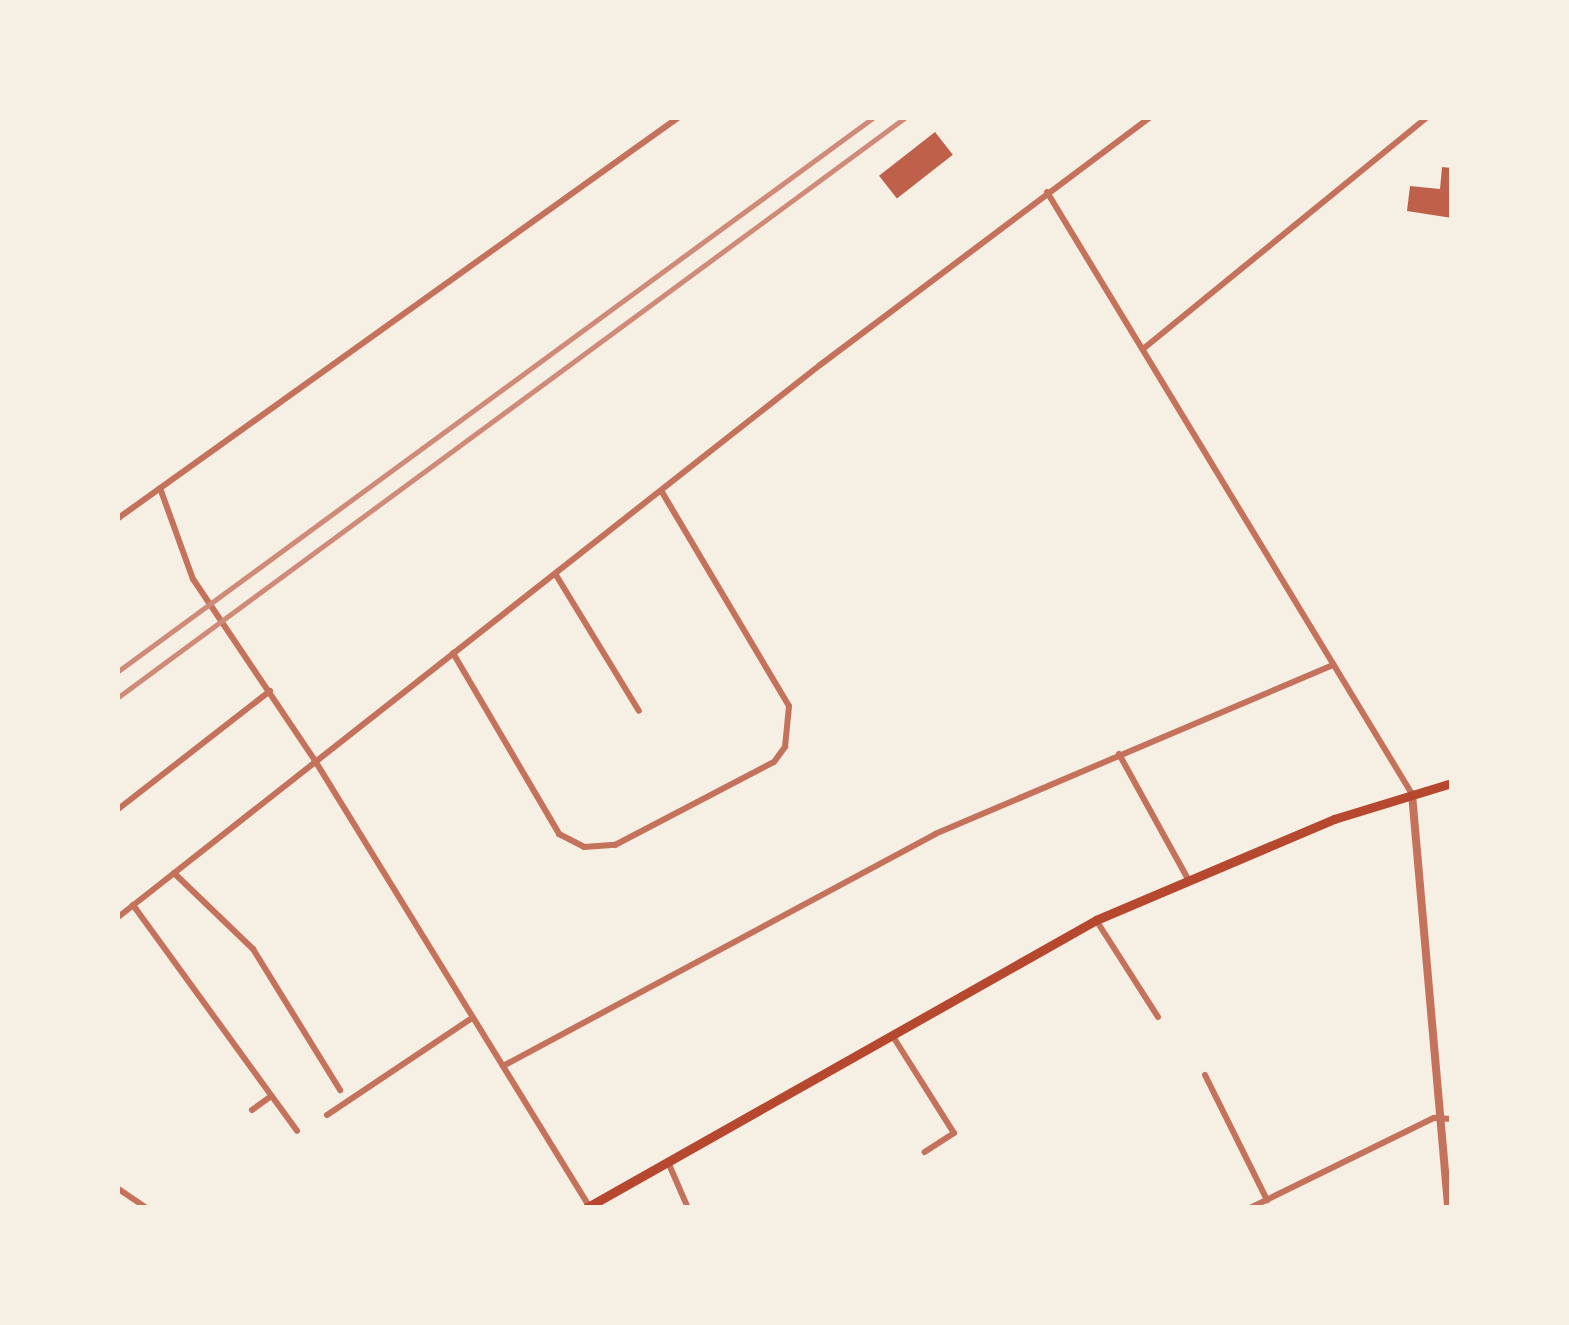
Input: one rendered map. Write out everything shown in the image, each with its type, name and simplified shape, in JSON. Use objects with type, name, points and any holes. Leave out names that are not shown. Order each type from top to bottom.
[{"type":"main road","points":[[590,1207],[1096,920],[1188,879],[1452,783]]},
{"type":"street","points":[[117,519],[679,117]]},
{"type":"street","points":[[117,918],[314,759],[1150,117]]},
{"type":"street","points":[[1143,349],[1427,117]]},
{"type":"street","points":[[1047,192],[1412,794],[1448,1208]]},
{"type":"street","points":[[160,488],[193,579],[230,627],[314,759],[590,1207]]},
{"type":"street","points":[[453,653],[560,835],[584,847],[615,845],[773,762],[785,747],[789,706],[662,492]]},
{"type":"street","points":[[556,575],[639,711]]},
{"type":"street","points":[[502,1066],[935,834],[1334,664]]},
{"type":"street","points":[[117,810],[270,691]]},
{"type":"street","points":[[1119,754],[1188,879]]},
{"type":"street","points":[[174,873],[254,949],[340,1090]]},
{"type":"street","points":[[133,905],[297,1131]]},
{"type":"street","points":[[1096,920],[1158,1017]]},
{"type":"street","points":[[327,1115],[371,1093],[397,1064],[472,1018]]},
{"type":"street","points":[[892,1035],[954,1132],[925,1152]]},
{"type":"street","points":[[1205,1076],[1267,1200]]},
{"type":"street","points":[[252,1110],[270,1097]]},
{"type":"street","points":[[1250,1208],[1440,1120],[1452,1119]]},
{"type":"street","points":[[668,1162],[688,1208]]},
{"type":"street","points":[[117,1188],[146,1208]]},
{"type":"building","points":[[935,132],[953,155],[897,199],[879,176]]},
{"type":"building","points":[[1442,167],[1452,168],[1452,218],[1407,211],[1410,186],[1440,189]]},
{"type":"railway","points":[[117,672],[874,117]]},
{"type":"railway","points":[[117,698],[906,117]]}]
